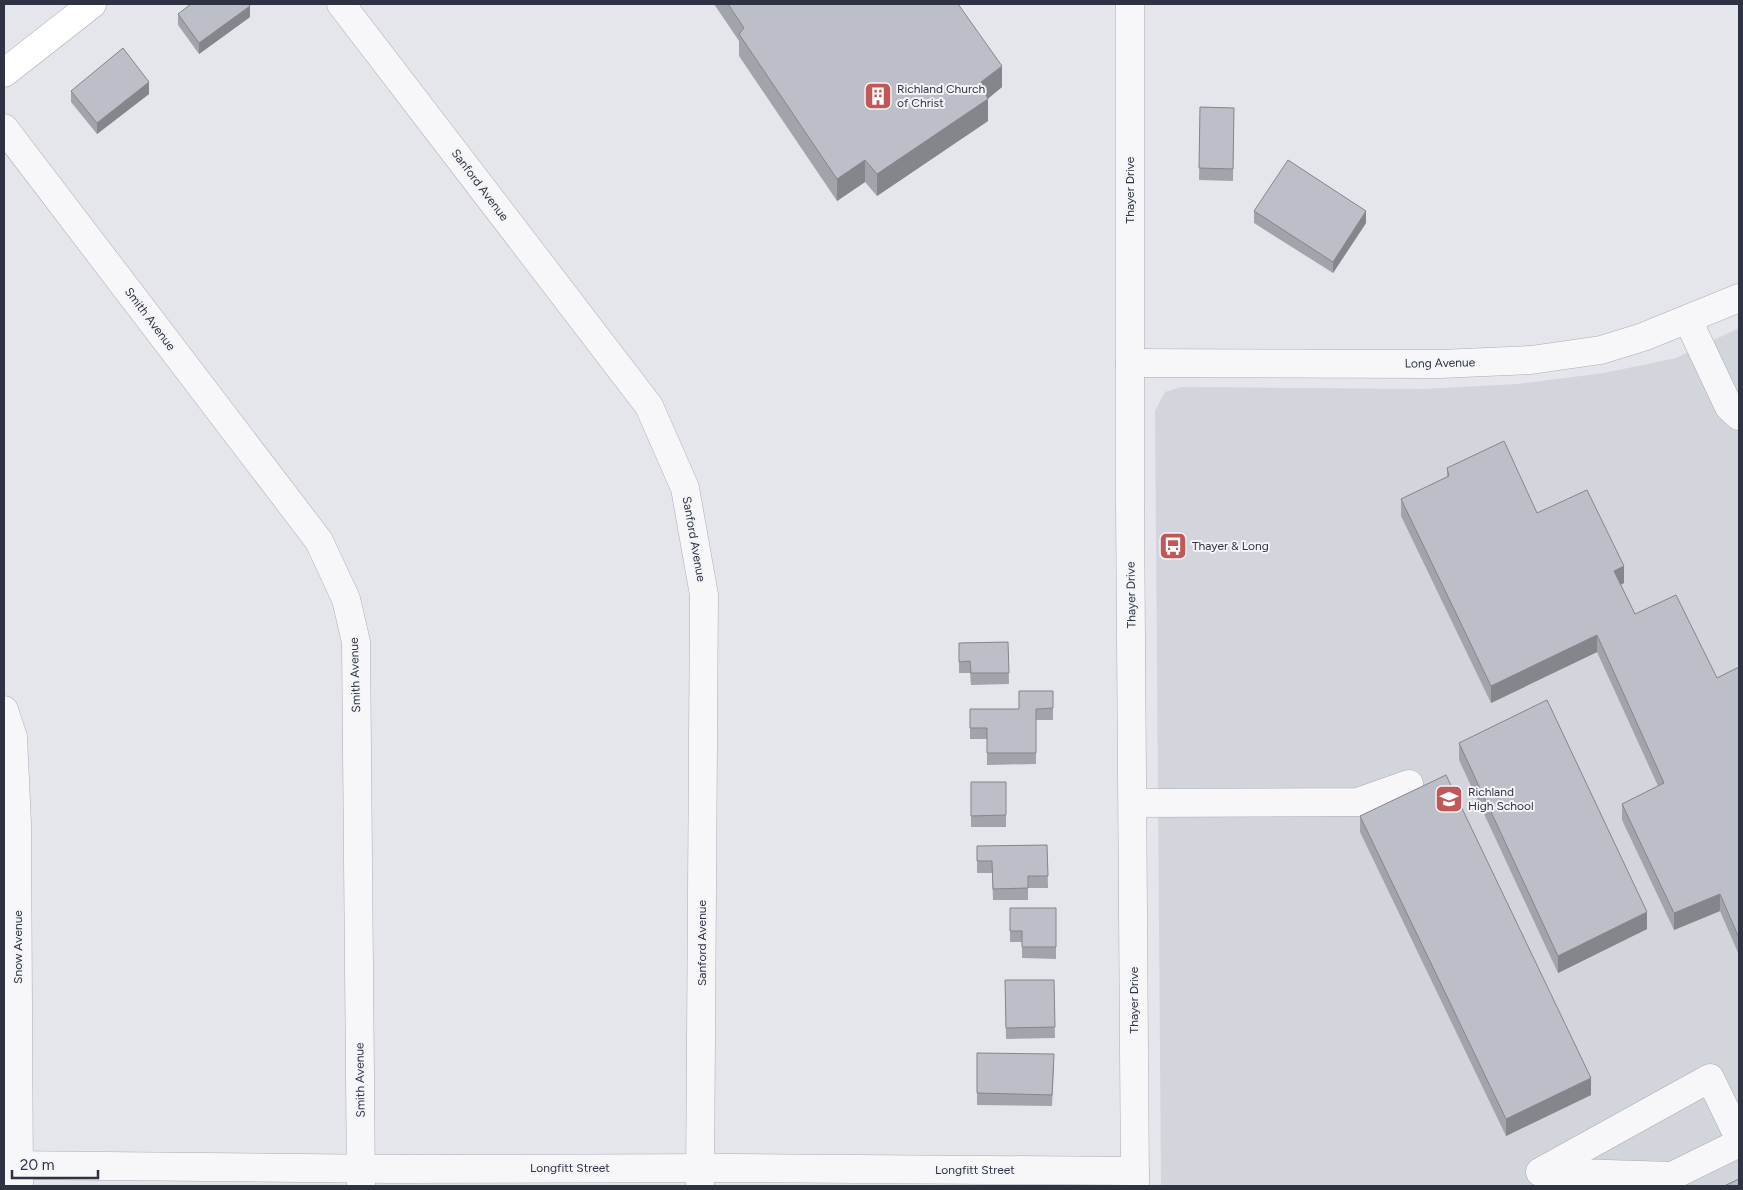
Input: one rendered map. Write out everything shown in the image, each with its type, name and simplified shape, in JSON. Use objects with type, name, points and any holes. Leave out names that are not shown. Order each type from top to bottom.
[{"type":"main road","points":[[4,73],[92,4]]},
{"type":"street","name":"Sanford Avenue","points":[[341,4],[649,406],[686,488],[704,594],[700,1177]]},
{"type":"street","name":"Thayer Drive","points":[[1130,4],[1130,363],[1135,1179]]},
{"type":"street","name":"Smith Avenue","points":[[4,128],[319,541],[346,599],[356,642],[361,1177]]},
{"type":"street","name":"Long Avenue","points":[[1130,363],[1441,364],[1531,360],[1601,350],[1643,337],[1739,298]]},
{"type":"street","points":[[1688,320],[1728,407],[1739,416]]},
{"type":"street","name":"Snow Avenue","points":[[4,710],[13,737],[10,824],[14,1172]]},
{"type":"street","points":[[1133,803],[1358,802],[1410,784]]},
{"type":"street","points":[[1739,1138],[1710,1078],[1540,1172],[1672,1176],[1739,1143]]},
{"type":"street","name":"Longfitt Street","points":[[14,1172],[361,1177],[1135,1179]]},
{"type":"shaded area","name":"Richland High School","points":[[1739,328],[1739,1186],[1161,1186],[1155,411],[1165,392],[1181,387],[1421,389],[1518,384],[1604,373],[1676,358]]},
{"type":"building","points":[[191,4],[249,4],[250,6],[199,43],[178,14]]},
{"type":"building","name":"Richland Church of Christ","points":[[728,4],[958,4],[1002,66],[981,82],[988,99],[877,174],[865,160],[837,179],[739,34],[744,28]]},
{"type":"building","points":[[123,48],[149,82],[97,123],[71,91]]},
{"type":"building","points":[[1200,107],[1234,108],[1233,169],[1199,168]]},
{"type":"building","points":[[1288,160],[1366,211],[1333,262],[1254,211]]},
{"type":"building","points":[[1504,441],[1537,513],[1587,490],[1624,566],[1614,571],[1635,614],[1676,595],[1717,678],[1739,667],[1739,938],[1720,894],[1674,913],[1622,804],[1664,783],[1597,635],[1491,686],[1401,499],[1449,476],[1447,468]]},
{"type":"building","points":[[1008,642],[1009,673],[971,673],[970,661],[959,662],[959,643]]},
{"type":"building","points":[[1019,691],[1053,691],[1053,708],[1036,709],[1036,753],[987,753],[987,728],[970,728],[970,709],[1019,709]]},
{"type":"building","points":[[1547,700],[1647,912],[1558,956],[1459,743]]},
{"type":"building","points":[[1446,775],[1591,1078],[1506,1119],[1360,816]]},
{"type":"building","points":[[971,782],[1006,782],[1006,815],[971,816]]},
{"type":"building","points":[[1047,845],[1048,876],[1028,876],[1028,888],[993,889],[992,861],[977,861],[977,846]]},
{"type":"building","points":[[1010,908],[1056,908],[1056,947],[1022,947],[1022,931],[1010,931]]},
{"type":"building","points":[[1005,980],[1054,980],[1055,1027],[1006,1028]]},
{"type":"building","points":[[977,1053],[1054,1054],[1052,1095],[977,1093]]},
{"type":"building","points":[[1739,1179],[1739,1186],[1724,1186]]},
{"type":"place","name":"Richland Church of Christ","points":[[878,96]]},
{"type":"place","name":"Thayer & Long","points":[[1173,546]]},
{"type":"place","name":"Richland High School","points":[[1449,799]]}]
